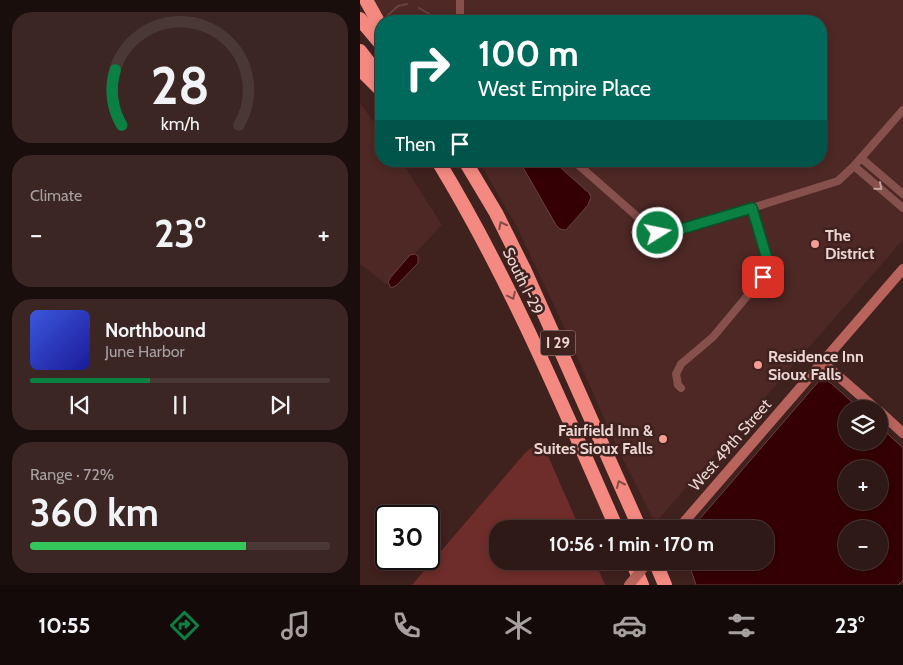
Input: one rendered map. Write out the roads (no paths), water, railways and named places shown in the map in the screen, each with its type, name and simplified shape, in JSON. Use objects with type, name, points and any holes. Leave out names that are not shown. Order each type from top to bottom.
[{"type":"highway","points":[[366,0],[375,16]]},
{"type":"highway","points":[[360,19],[375,37]]},
{"type":"highway","points":[[360,51],[375,70]]},
{"type":"highway","points":[[360,69],[375,84]]},
{"type":"highway","name":"South I-29","points":[[442,167],[468,211],[496,264],[553,383],[613,520]]},
{"type":"highway","name":"South I-29","points":[[469,167],[496,213],[526,271],[636,520]]},
{"type":"highway","points":[[636,570],[642,585]]},
{"type":"highway","points":[[659,570],[665,585]]},
{"type":"street","points":[[460,0],[460,15]]},
{"type":"street","points":[[581,167],[658,233],[668,233],[838,181],[854,166],[903,110]]},
{"type":"street","points":[[861,158],[903,194]]},
{"type":"street","points":[[854,166],[903,208]]},
{"type":"street","points":[[681,388],[678,385],[676,374],[681,364],[713,337],[763,277],[768,268],[768,262],[752,208]]},
{"type":"street","name":"West 49th Street","points":[[685,520],[903,268]]},
{"type":"street","points":[[822,362],[866,400]]},
{"type":"street","points":[[888,419],[903,433]]},
{"type":"street","points":[[629,585],[642,570]]},
{"type":"waterway","points":[[388,15],[398,6],[407,4]]},
{"type":"waterway","points":[[419,8],[431,15]]},
{"type":"place","name":"The District","points":[[815,244]]},
{"type":"place","name":"Residence Inn Sioux Falls","points":[[758,365]]},
{"type":"place","name":"Fairfield Inn & Suites Sioux Falls","points":[[663,439]]}]
